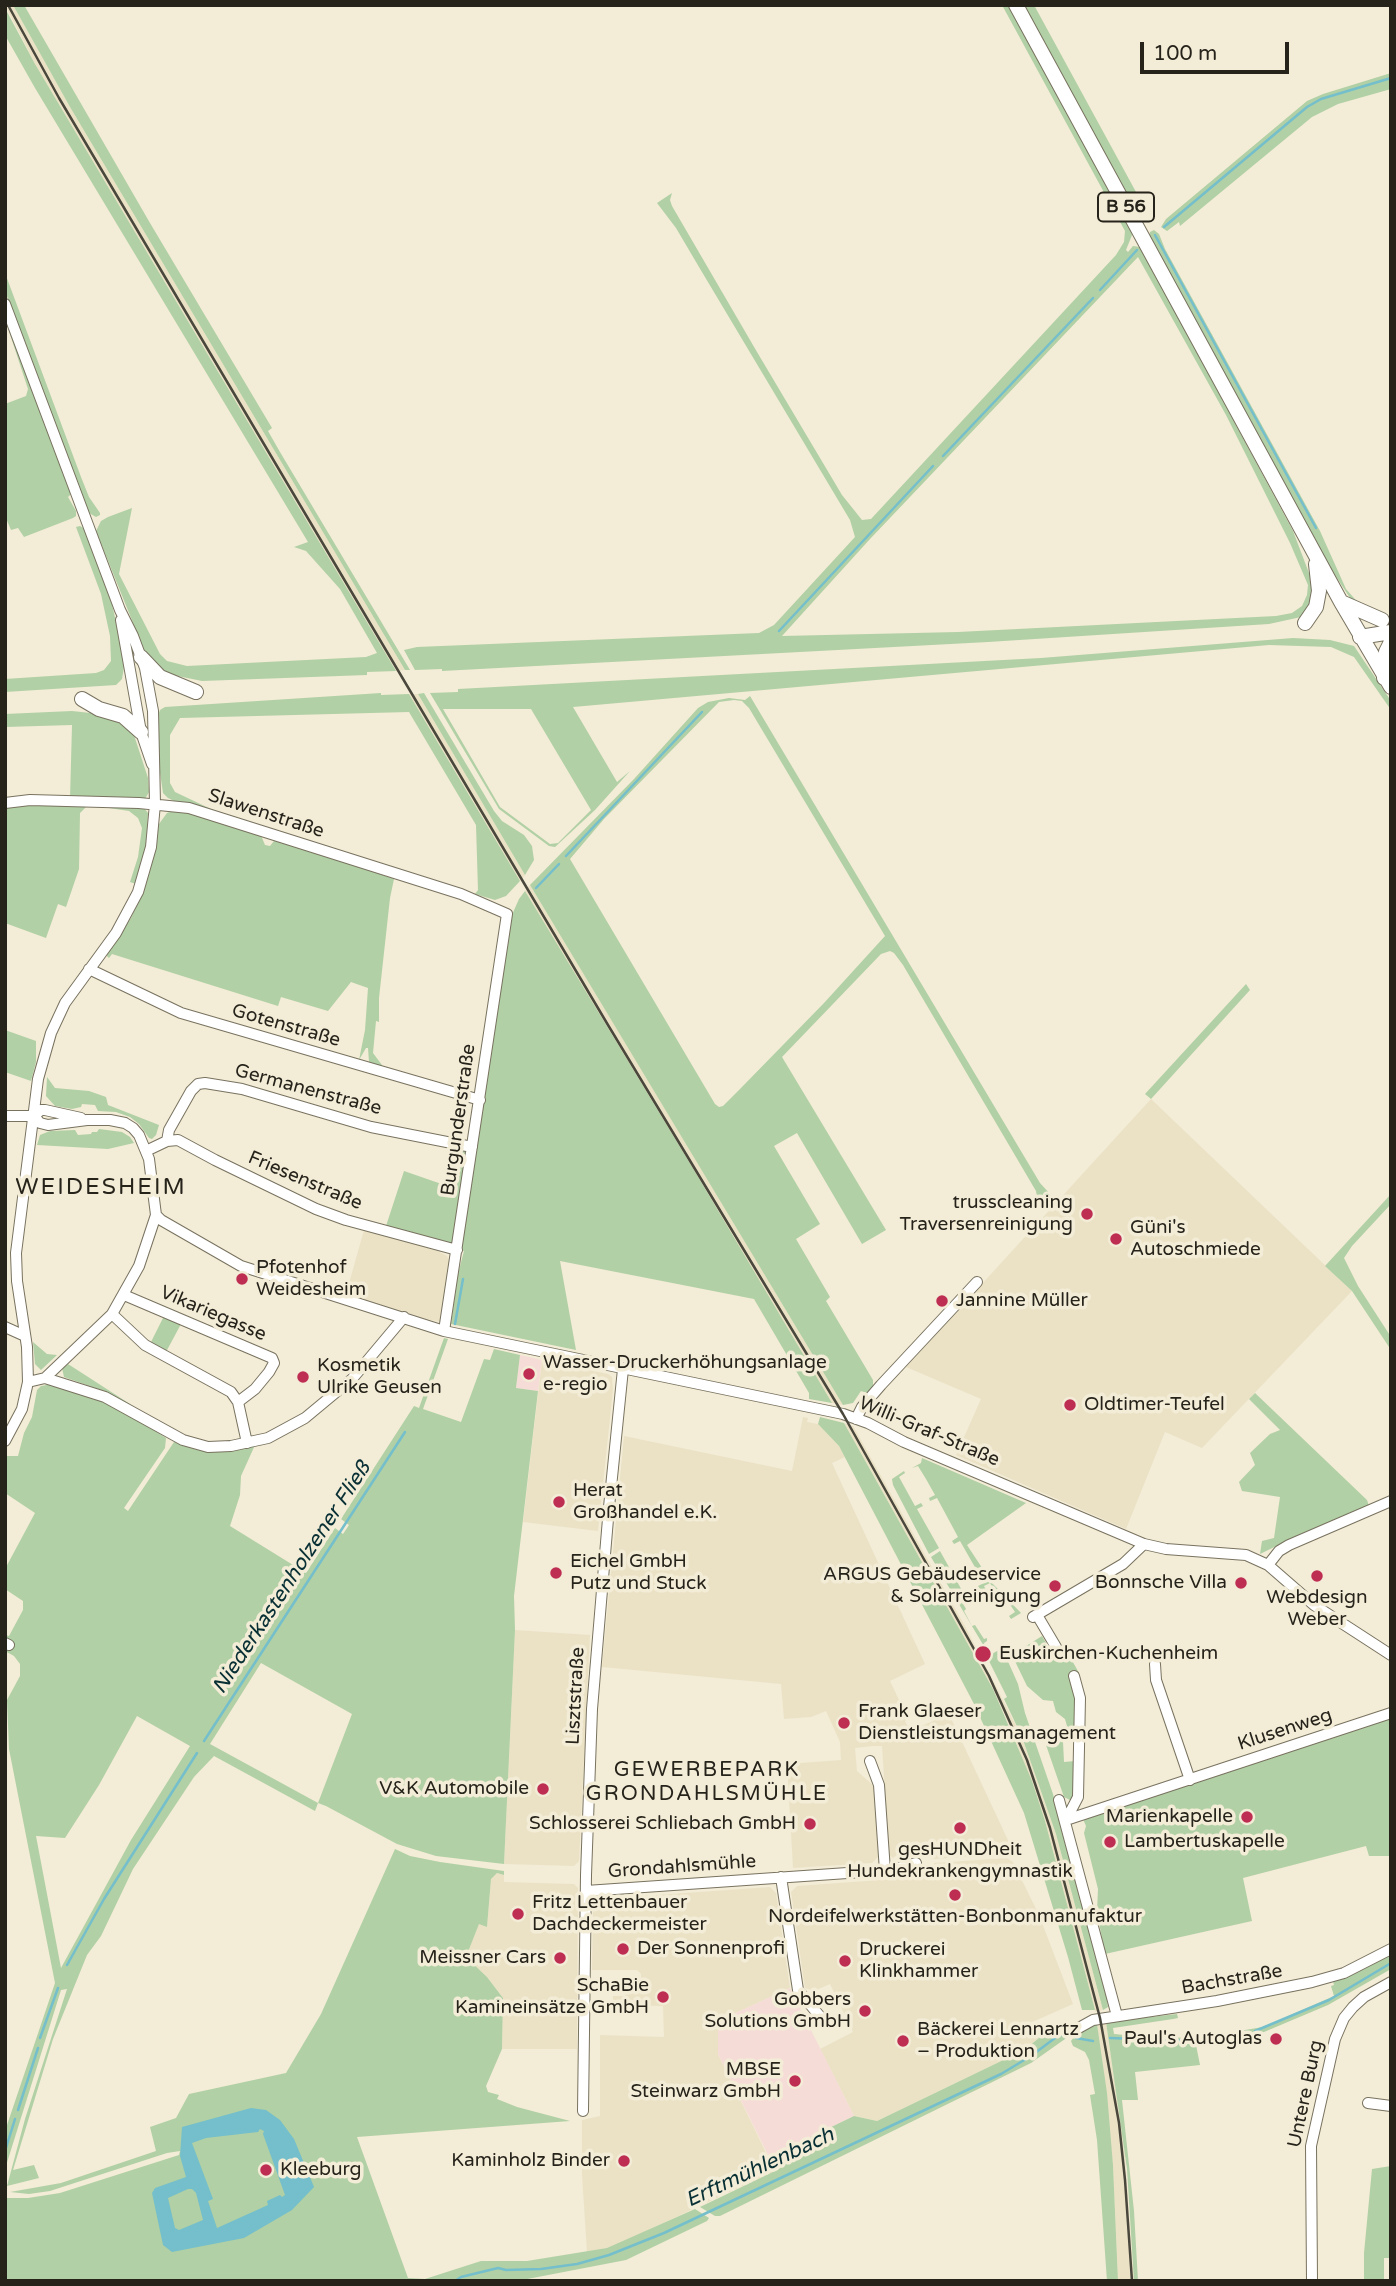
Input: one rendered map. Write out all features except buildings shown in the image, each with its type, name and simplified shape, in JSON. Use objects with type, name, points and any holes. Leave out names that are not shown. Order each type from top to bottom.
[{"type":"main road","name":"B 56","points":[[1016,5],[1315,556],[1388,682]]},
{"type":"main road","name":"B 56","points":[[1305,623],[1315,607],[1319,592],[1315,556]]},
{"type":"main road","points":[[1341,602],[1388,624]]},
{"type":"main road","points":[[1352,622],[1388,624]]},
{"type":"main road","points":[[1360,637],[1388,624]]},
{"type":"main road","name":"B 56","points":[[1388,682],[1386,652],[1391,642]]},
{"type":"main road","points":[[141,657],[160,677],[196,692]]},
{"type":"main road","points":[[82,699],[99,709],[123,716],[141,732]]},
{"type":"street","points":[[5,304],[120,610],[141,657],[153,711],[155,804],[151,847],[138,892],[116,933],[65,1003],[51,1033],[38,1079],[16,1253],[28,1382],[22,1409],[5,1441]]},
{"type":"street","points":[[120,610],[141,732],[153,767]]},
{"type":"street","name":"Slawenstraße","points":[[5,803],[30,800],[155,804],[189,808],[461,894],[507,914]]},
{"type":"street","name":"Burgunderstraße","points":[[444,1331],[507,914]]},
{"type":"street","name":"Gotenstraße","points":[[89,969],[181,1013],[480,1100]]},
{"type":"street","name":"Germanenstraße","points":[[167,1141],[169,1130],[191,1091],[198,1084],[205,1083],[242,1089],[371,1127],[472,1147]]},
{"type":"street","points":[[5,1116],[34,1116]]},
{"type":"street","points":[[34,1116],[40,1124],[48,1125],[87,1120],[110,1120],[129,1125],[139,1135],[146,1151],[156,1215],[139,1266],[112,1314],[46,1378]]},
{"type":"street","points":[[146,1151],[167,1141]]},
{"type":"street","name":"Friesenstraße","points":[[167,1141],[185,1142],[215,1160],[316,1209],[346,1220],[457,1250]]},
{"type":"street","name":"Willi-Graf-Straße","points":[[156,1215],[241,1266],[444,1331],[856,1419],[1144,1544],[1166,1549],[1239,1554],[1268,1565],[1314,1605],[1391,1656]]},
{"type":"street","points":[[856,1419],[862,1407],[881,1385],[977,1282]]},
{"type":"street","name":"Vikariegasse","points":[[124,1295],[272,1358],[274,1363],[270,1373],[256,1389],[238,1402]]},
{"type":"street","points":[[112,1314],[139,1341],[231,1392],[238,1402],[247,1443]]},
{"type":"street","points":[[28,1382],[46,1378],[105,1397],[172,1436],[191,1443],[216,1447],[247,1443],[285,1430],[327,1401],[363,1367],[404,1318]]},
{"type":"street","points":[[5,1326],[25,1336]]},
{"type":"street","name":"Lisztstraße","points":[[583,2111],[586,1891],[596,1651],[623,1369]]},
{"type":"street","points":[[1268,1565],[1279,1551],[1289,1545],[1391,1501]]},
{"type":"street","points":[[1056,1647],[1035,1616],[1123,1564],[1144,1544]]},
{"type":"street","points":[[1155,1664],[1156,1680],[1190,1780]]},
{"type":"street","points":[[1066,1819],[1078,1797],[1080,1698],[1074,1676]]},
{"type":"street","name":"Klusenweg","points":[[1066,1819],[1391,1713]]},
{"type":"street","points":[[870,1761],[880,1785],[885,1871]]},
{"type":"street","points":[[1059,1800],[1117,2016]]},
{"type":"street","name":"Grondahlsmühle","points":[[586,1891],[885,1871],[916,1863]]},
{"type":"street","name":"Grondahlsmühle","points":[[781,1877],[798,1990],[823,2020]]},
{"type":"street","name":"Bachstraße","points":[[1075,2030],[1093,2020],[1217,2001],[1312,1982],[1355,1968],[1391,1949]]},
{"type":"street","name":"Untere Burg","points":[[1311,2281],[1311,2146],[1335,2039],[1344,2018],[1353,2007],[1364,1997],[1391,1982]]},
{"type":"street","points":[[1368,2103],[1391,2106]]},
{"type":"shaded area","points":[[5,5],[13,5],[70,107],[405,670],[396,671],[35,64]]},
{"type":"shaded area","points":[[409,694],[418,694],[525,875],[520,881]]},
{"type":"shaded area","points":[[530,885],[843,1405],[832,1403],[525,891]]},
{"type":"shaded area","points":[[1151,1099],[1352,1291],[1202,1448],[1165,1432],[1126,1529],[956,1455],[981,1399],[906,1367]]},
{"type":"shaded area","points":[[364,1230],[434,1249],[447,1256],[450,1262],[441,1322],[346,1294]]},
{"type":"shaded area","points":[[520,1355],[542,1360],[538,1391],[516,1388]]},
{"type":"shaded area","points":[[542,1360],[612,1377],[613,1390],[598,1531],[523,1522]]},
{"type":"shaded area","points":[[803,1417],[808,1418],[807,1422],[818,1424],[839,1446],[845,1457],[832,1463],[925,1664],[890,1681],[908,1719],[905,1721],[910,1731],[949,1714],[1014,1853],[934,1859],[932,1844],[908,1846],[893,1858],[889,1855],[882,1746],[873,1746],[855,1748],[857,1771],[874,1786],[879,1856],[872,1863],[793,1868],[787,1764],[841,1760],[840,1742],[826,1711],[811,1717],[784,1719],[781,1684],[602,1667],[624,1436],[792,1471]]},
{"type":"shaded area","points":[[844,1423],[853,1426],[966,1628],[1022,1737],[1056,1834],[1103,2010],[1095,2012],[1045,1821],[1013,1734],[993,1689]]},
{"type":"shaded area","points":[[515,1630],[590,1635],[579,1861],[574,1866],[504,1864]]},
{"type":"shaded area","points":[[1007,1858],[1013,1862],[1039,1915],[1073,2004],[1021,2027],[1023,2035],[1054,2026],[1024,2050],[877,2121],[854,2116],[820,2049],[853,2032],[830,1984],[814,1991],[805,1988],[791,1892],[797,1886],[935,1876],[934,1863]]},
{"type":"shaded area","points":[[497,1873],[504,1875],[504,1882],[574,1884],[578,1888],[577,2049],[502,2049],[503,1998],[487,1977],[466,1957],[479,1923],[487,1927],[491,1879]]},
{"type":"shaded area","points":[[770,1887],[776,1893],[790,1988],[727,2017],[718,2054],[775,2171],[612,2247],[587,2252],[582,2120],[600,2116],[600,2035],[664,2037],[663,2006],[613,2005],[613,1996],[625,1996],[625,1988],[641,1989],[641,1974],[637,1970],[592,1970],[593,1905],[599,1899]]},
{"type":"shaded area","points":[[790,1988],[854,2116],[769,2157],[718,2054],[718,2021]]},
{"type":"shaded area","points":[[1106,2022],[1124,2143],[1134,2281],[1118,2281],[1113,2165],[1097,2024]]},
{"type":"green space","points":[[13,5],[24,5],[272,428],[268,431],[280,452],[410,670],[405,670],[70,107]]},
{"type":"green space","points":[[1002,5],[1009,5],[1131,230],[1132,235],[1126,250],[1128,252],[1133,246],[1140,247],[1293,531],[1312,581],[1311,604],[1301,617],[1269,624],[988,642],[442,671],[415,670],[404,650],[417,647],[759,633],[774,625],[855,537],[850,520],[676,228],[657,203],[672,193],[672,206],[842,495],[862,520],[871,519],[1116,255],[1124,242],[1125,231]],"holes":[[[1138,257],[1226,415],[1308,585],[1302,606],[1292,613],[958,632],[782,636],[870,539]]]},
{"type":"green space","points":[[1023,5],[1034,5],[1142,203],[1147,215],[1146,222],[1142,222]]},
{"type":"green space","points":[[5,8],[35,64],[396,671],[367,672],[367,675],[202,681],[163,673],[148,660],[96,531],[101,521],[132,508],[119,574],[160,654],[167,661],[187,666],[366,657],[377,653],[340,589],[306,551],[294,547],[308,542],[35,88],[5,35]]},
{"type":"green space","points":[[1391,73],[1391,89],[1338,104],[1312,117],[1180,226],[1179,222],[1167,231],[1161,227],[1166,219],[1307,101]]},
{"type":"green space","points":[[1154,230],[1159,234],[1320,531],[1346,589],[1361,606],[1350,598],[1333,572],[1241,405],[1149,237]]},
{"type":"green space","points":[[5,273],[81,477],[89,497],[100,513],[96,517],[89,513],[5,291]]},
{"type":"green space","points":[[5,319],[71,494],[68,497],[76,511],[73,518],[24,537],[18,528],[11,530],[5,516],[5,404],[26,396],[28,389]]},
{"type":"green space","points":[[76,527],[85,529],[111,600],[125,661],[122,679],[116,685],[5,692],[5,679],[96,673],[104,670],[111,661],[110,636],[101,594]]},
{"type":"green space","points":[[1293,638],[1330,640],[1354,646],[1391,701],[1391,710],[1354,657],[1331,647],[1269,645],[573,707],[617,782],[630,771],[595,810],[555,847],[549,846],[499,809],[430,693],[458,692],[458,689],[1041,658]],"holes":[[[443,709],[531,709],[591,810],[558,843],[550,844],[500,807]]]},
{"type":"green space","points":[[381,693],[409,694],[520,881],[506,896],[495,900],[475,894],[478,890],[476,825],[409,712],[180,718],[170,735],[170,783],[175,792],[213,810],[176,802],[163,793],[157,718],[160,710],[165,707]]},
{"type":"green space","points":[[424,693],[494,811],[502,821],[524,835],[532,846],[534,860],[525,875],[418,694]]},
{"type":"green space","points":[[750,696],[1040,1183],[1051,1195],[1039,1208],[1036,1191],[903,965],[890,951],[881,954],[782,1057],[886,1230],[862,1244],[797,1133],[774,1146],[820,1224],[796,1239],[830,1297],[826,1301],[873,1380],[873,1386],[867,1393],[861,1391],[853,1403],[843,1405],[530,885],[634,779],[698,708],[708,702],[729,698],[745,700]],"holes":[[[742,701],[749,708],[885,936],[824,1003],[723,1106],[719,1107],[570,859],[604,819],[719,702]]]},
{"type":"green space","points":[[72,711],[109,715],[120,719],[133,732],[148,778],[149,792],[145,799],[70,799],[72,725],[5,727],[5,714]]},
{"type":"green space","points":[[5,805],[87,806],[80,813],[79,869],[66,907],[58,904],[46,938],[5,923]]},
{"type":"green space","points":[[102,807],[144,808],[148,813],[146,849],[136,884],[130,882],[138,857],[142,828],[138,818],[129,811]]},
{"type":"green space","points":[[178,809],[260,833],[265,845],[270,846],[280,839],[394,879],[379,998],[379,1022],[376,1021],[373,1053],[382,1065],[369,1062],[368,1048],[359,1060],[365,1030],[368,988],[351,982],[328,1011],[281,997],[278,1006],[112,954],[109,958],[106,955],[131,918],[143,893],[154,855],[159,824],[167,813]]},
{"type":"green space","points":[[525,891],[832,1403],[809,1399],[809,1393],[754,1299],[560,1261],[576,1350],[451,1324],[464,1251],[461,1250],[511,917]]},
{"type":"green space","points":[[1246,984],[1250,990],[1151,1099],[1145,1094]]},
{"type":"green space","points":[[5,1030],[36,1041],[36,1062],[31,1081],[5,1072]]},
{"type":"green space","points":[[47,1077],[55,1088],[89,1091],[106,1097],[108,1105],[159,1125],[156,1135],[152,1139],[149,1138],[130,1117],[116,1112],[98,1111],[95,1105],[82,1104],[81,1107],[72,1109],[55,1106],[46,1096]]},
{"type":"green space","points":[[99,1129],[122,1132],[134,1143],[108,1149],[37,1145],[40,1135],[50,1131],[75,1130],[78,1135],[91,1134]]},
{"type":"green space","points":[[455,1147],[466,1150],[454,1242],[450,1244],[386,1226],[404,1171],[456,1189],[461,1157]]},
{"type":"green space","points":[[1391,1194],[1391,1204],[1344,1258],[1358,1286],[1391,1337],[1391,1350],[1352,1291],[1325,1266]]},
{"type":"green space","points":[[164,1316],[181,1324],[166,1352],[150,1344]]},
{"type":"green space","points":[[444,1338],[448,1339],[423,1409],[461,1422],[484,1359],[490,1360],[494,1349],[520,1355],[516,1388],[538,1391],[514,1596],[515,1630],[504,1864],[436,1856],[397,1844],[326,1806],[318,1803],[315,1811],[214,1756],[194,1777],[133,1869],[101,1936],[87,1955],[53,2039],[13,2170],[34,2165],[39,2178],[7,2186],[25,2119],[67,1989],[61,1990],[5,2169],[5,2131],[55,1983],[9,1749],[7,1700],[20,1676],[20,1664],[14,1656],[5,1651],[5,1635],[9,1636],[23,1610],[23,1601],[5,1589],[5,1569],[35,1513],[5,1493],[5,1456],[18,1456],[24,1433],[32,1417],[37,1390],[41,1386],[52,1384],[99,1399],[128,1413],[166,1438],[165,1448],[124,1508],[128,1511],[174,1442],[255,1445],[241,1476],[240,1495],[230,1526],[306,1573],[335,1528],[343,1534],[349,1525],[341,1519],[414,1406],[419,1408]],"holes":[[[261,1663],[352,1714],[318,1803],[210,1744]],[[137,1716],[190,1746],[131,1840],[61,1968],[36,1836],[65,1838],[99,1785]]]},
{"type":"green space","points":[[33,1342],[47,1354],[57,1355],[41,1370],[35,1364]]},
{"type":"green space","points":[[68,1364],[130,1404],[129,1406],[98,1389],[64,1377],[62,1368]]},
{"type":"green space","points":[[1255,1393],[1367,1500],[1369,1506],[1260,1554],[1262,1541],[1274,1538],[1280,1497],[1242,1491],[1239,1482],[1255,1465],[1250,1453],[1270,1434],[1280,1430],[1249,1399]]},
{"type":"green space","points":[[820,1417],[844,1423],[993,1689],[1032,1781],[1045,1821],[1095,2010],[1082,2010],[1024,1813],[974,1704],[839,1446],[818,1424]]},
{"type":"green space","points":[[922,1458],[1026,1503],[967,1545],[992,1583],[1021,1613],[1011,1619],[1009,1616],[1015,1612],[1009,1603],[1006,1605],[1002,1597],[999,1598],[990,1583],[984,1586],[987,1592],[981,1591],[978,1586],[984,1583],[960,1541],[954,1544],[952,1541],[958,1537],[937,1498],[930,1501],[929,1498],[935,1495],[918,1466],[912,1468],[921,1463]]},
{"type":"green space","points":[[904,1471],[899,1477],[915,1506],[921,1503],[923,1506],[917,1509],[939,1548],[929,1554],[893,1485],[892,1479]]},
{"type":"green space","points":[[940,1551],[964,1594],[970,1591],[973,1595],[971,1602],[967,1596],[961,1600],[972,1626],[975,1625],[984,1639],[987,1638],[985,1648],[931,1557]]},
{"type":"green space","points":[[1042,1636],[1052,1653],[1064,1646],[1079,1673],[1070,1676],[1076,1693],[1075,1740],[1063,1742],[1064,1762],[1075,1761],[1073,1798],[1070,1800],[1064,1797],[1046,1745],[1046,1739],[1059,1741],[1066,1737],[1065,1719],[1056,1712],[1053,1701],[1043,1700],[1027,1686],[1012,1655]]},
{"type":"green space","points":[[1002,1648],[1018,1684],[1025,1713],[1053,1794],[1109,1999],[1108,2007],[1103,2010],[1056,1834],[1022,1737],[1004,1699],[1007,1697],[987,1657]]},
{"type":"green space","points":[[1391,1717],[1390,1856],[1369,1856],[1366,1846],[1243,1878],[1252,1921],[1105,1954],[1097,1912],[1098,1889],[1083,1819]]},
{"type":"green space","points":[[395,1849],[410,1856],[504,1871],[504,1875],[497,1873],[491,1879],[487,1927],[479,1924],[466,1957],[487,1977],[503,1998],[502,2049],[486,2086],[488,2092],[499,2095],[497,2099],[570,2121],[357,2137],[408,2278],[425,2279],[481,2261],[527,2261],[607,2248],[695,2209],[709,2218],[707,2221],[626,2260],[517,2281],[5,2281],[5,2198],[60,2193],[179,2155],[180,2151],[50,2191],[29,2194],[10,2192],[61,2183],[156,2151],[150,2127],[176,2118],[189,2094],[286,2073],[321,2014]]},
{"type":"green space","points":[[1391,1955],[1391,1969],[1328,2005],[1264,2032],[1196,2045],[1200,2065],[1135,2072],[1138,2100],[1122,2100],[1134,2211],[1138,2281],[1134,2281],[1127,2169],[1106,2022],[1177,2014],[1178,2018],[1113,2028],[1114,2034],[1147,2037],[1197,2038],[1263,2027],[1334,1996],[1331,1986],[1334,1985],[1333,1981],[1354,1974]]},
{"type":"green space","points":[[1097,2024],[1107,2093],[1113,2165],[1118,2281],[1107,2281],[1097,2140],[1090,2095],[1095,2094],[1089,2060],[1085,2052],[1073,2046],[1071,2041],[1076,2034]]},
{"type":"green space","points":[[1054,2026],[1071,2030],[1065,2039],[1031,2063],[720,2216],[700,2207],[775,2171],[769,2157],[854,2116],[877,2121],[1024,2050]]},
{"type":"green space","points":[[1391,2166],[1391,2258],[1384,2258],[1384,2281],[1364,2281],[1372,2169]]},
{"type":"water","points":[[251,2108],[266,2110],[280,2120],[294,2139],[314,2187],[292,2210],[244,2238],[172,2252],[163,2245],[152,2193],[155,2188],[186,2177],[180,2156],[182,2127]],"holes":[[[260,2129],[264,2131],[285,2195],[267,2201],[268,2205],[217,2228],[208,2201],[213,2199],[192,2143],[206,2138],[258,2132]],[[188,2189],[196,2193],[203,2220],[179,2230],[175,2228],[168,2198]]]},
{"type":"waterway","name":"Niederkastenholzener Fließ","points":[[1164,227],[1307,107],[1321,99],[1391,78]]},
{"type":"waterway","points":[[1155,235],[1316,528]]},
{"type":"waterway","name":"Niederkastenholzener Fließ","points":[[1100,290],[1137,250]]},
{"type":"waterway","name":"Niederkastenholzener Fließ","points":[[943,456],[1093,298]]},
{"type":"waterway","name":"Niederkastenholzener Fließ","points":[[779,631],[933,466]]},
{"type":"waterway","name":"Niederkastenholzener Fließ","points":[[566,856],[702,712]]},
{"type":"waterway","name":"Niederkastenholzener Fließ","points":[[536,888],[559,864]]},
{"type":"waterway","name":"Niederkastenholzener Fließ","points":[[455,1324],[463,1279]]},
{"type":"waterway","name":"Niederkastenholzener Fließ","points":[[204,1741],[405,1432]]},
{"type":"waterway","name":"Niederkastenholzener Fließ","points":[[67,1965],[104,1899],[197,1753]]},
{"type":"waterway","name":"Erftmühlenbach","points":[[1255,2031],[1329,2000],[1391,1963]]},
{"type":"waterway","name":"Niederkastenholzener Fließ","points":[[40,2038],[58,1988]]},
{"type":"waterway","name":"Erftmühlenbach","points":[[1110,2038],[1192,2041],[1238,2034]]},
{"type":"waterway","name":"Erftmühlenbach","points":[[455,2281],[498,2268],[541,2269],[577,2264],[609,2255],[664,2233],[1001,2074],[1059,2035],[1063,2035]]},
{"type":"waterway","name":"Erftmühlenbach","points":[[1076,2038],[1093,2041]]},
{"type":"waterway","name":"Niederkastenholzener Fließ","points":[[18,2110],[38,2048]]},
{"type":"waterway","name":"Niederkastenholzener Fließ","points":[[5,2151],[15,2119]]},
{"type":"railway","points":[[8,5],[59,98],[608,1025],[843,1414],[989,1676],[1027,1760],[1050,1828],[1100,2018],[1119,2123],[1132,2281]]},
{"type":"place","name":"trusscleaning Traversenreinigung","points":[[1087,1214]]},
{"type":"place","name":"Güni's Autoschmiede","points":[[1116,1239]]},
{"type":"place","name":"Pfotenhof Weidesheim","points":[[242,1279]]},
{"type":"place","name":"Jannine Müller","points":[[942,1301]]},
{"type":"place","name":"Wasser-Druckerhöhungsanlage e-regio","points":[[529,1374]]},
{"type":"place","name":"Kosmetik Ulrike Geusen","points":[[303,1377]]},
{"type":"place","name":"Oldtimer-Teufel","points":[[1070,1405]]},
{"type":"place","name":"Herat Großhandel e.K.","points":[[559,1502]]},
{"type":"place","name":"Eichel GmbH Putz und Stuck","points":[[556,1573]]},
{"type":"place","name":"Webdesign Weber","points":[[1317,1576]]},
{"type":"place","name":"Bonnsche Villa","points":[[1241,1583]]},
{"type":"place","name":"ARGUS Gebäudeservice & Solarreinigung","points":[[1055,1586]]},
{"type":"place","name":"Euskirchen-Kuchenheim","points":[[983,1654]]},
{"type":"place","name":"Frank Glaeser Dienstleistungsmanagement","points":[[844,1723]]},
{"type":"place","name":"V&K Automobile","points":[[543,1789]]},
{"type":"place","name":"Marienkapelle","points":[[1247,1817]]},
{"type":"place","name":"Schlosserei Schliebach GmbH","points":[[810,1824]]},
{"type":"place","name":"gesHUNDheit Hundekrankengymnastik","points":[[960,1828]]},
{"type":"place","name":"Lambertuskapelle","points":[[1110,1842]]},
{"type":"place","name":"Nordeifelwerkstätten-Bonbonmanufaktur","points":[[955,1895]]},
{"type":"place","name":"Fritz Lettenbauer Dachdeckermeister","points":[[518,1914]]},
{"type":"place","name":"Der Sonnenprofi","points":[[623,1949]]},
{"type":"place","name":"Meissner Cars","points":[[560,1958]]},
{"type":"place","name":"Druckerei Klinkhammer","points":[[845,1961]]},
{"type":"place","name":"SchaBie Kamineinsätze GmbH","points":[[663,1997]]},
{"type":"place","name":"Gobbers Solutions GmbH","points":[[865,2011]]},
{"type":"place","name":"Paul's Autoglas","points":[[1276,2039]]},
{"type":"place","name":"Bäckerei Lennartz – Produktion","points":[[903,2041]]},
{"type":"place","name":"MBSE Steinwarz GmbH","points":[[795,2081]]},
{"type":"place","name":"Kaminholz Binder","points":[[624,2161]]},
{"type":"place","name":"Kleeburg","points":[[266,2170]]},
{"type":"district","name":"WEIDESHEIM","points":[[101,1188]]},
{"type":"district","name":"GEWERBEPARK GRONDAHLSMÜHLE","points":[[707,1782]]}]
